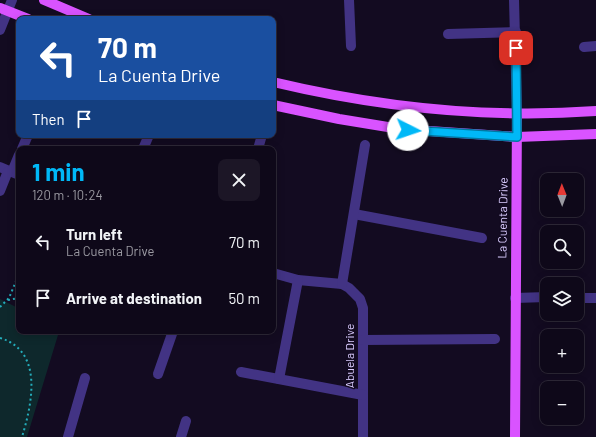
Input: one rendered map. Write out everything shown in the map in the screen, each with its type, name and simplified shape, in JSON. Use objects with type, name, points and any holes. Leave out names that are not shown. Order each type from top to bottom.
[{"type":"main road","points":[[44,0],[82,16]]},
{"type":"main road","points":[[4,9],[21,16]]},
{"type":"main road","points":[[276,83],[343,97],[402,106],[517,114],[596,111]]},
{"type":"main road","points":[[276,106],[339,120],[400,129],[517,137],[596,134]]},
{"type":"main road","name":"La Cuenta Drive","points":[[515,437],[517,114]]},
{"type":"street","points":[[0,30],[4,9],[12,0]]},
{"type":"street","points":[[349,0],[351,46]]},
{"type":"street","name":"La Cuenta Drive","points":[[514,0],[517,114]]},
{"type":"street","points":[[448,34],[516,32]]},
{"type":"street","points":[[584,47],[596,46]]},
{"type":"street","points":[[276,274],[298,280],[342,284],[365,145]]},
{"type":"street","points":[[0,190],[16,160]]},
{"type":"street","points":[[354,214],[482,238]]},
{"type":"street","points":[[279,379],[298,280]]},
{"type":"street","name":"Abuela Drive","points":[[342,284],[349,288],[360,299],[362,308],[363,437]]},
{"type":"street","points":[[515,298],[540,297]]},
{"type":"street","points":[[584,298],[596,298]]},
{"type":"street","points":[[158,374],[172,334]]},
{"type":"street","points":[[363,340],[495,339]]},
{"type":"street","points":[[241,372],[363,395]]},
{"type":"street","points":[[68,437],[85,378]]},
{"type":"street","points":[[181,437],[186,421]]},
{"type":"path","points":[[0,307],[8,300],[16,281]]},
{"type":"path","points":[[8,300],[16,299]]},
{"type":"path","points":[[0,338],[23,351],[32,378],[28,411],[22,437]]},
{"type":"green space","points":[[0,299],[16,307],[16,334],[58,335],[27,437],[0,437]]},
{"type":"route","points":[[408,130],[517,137],[516,48]]}]
